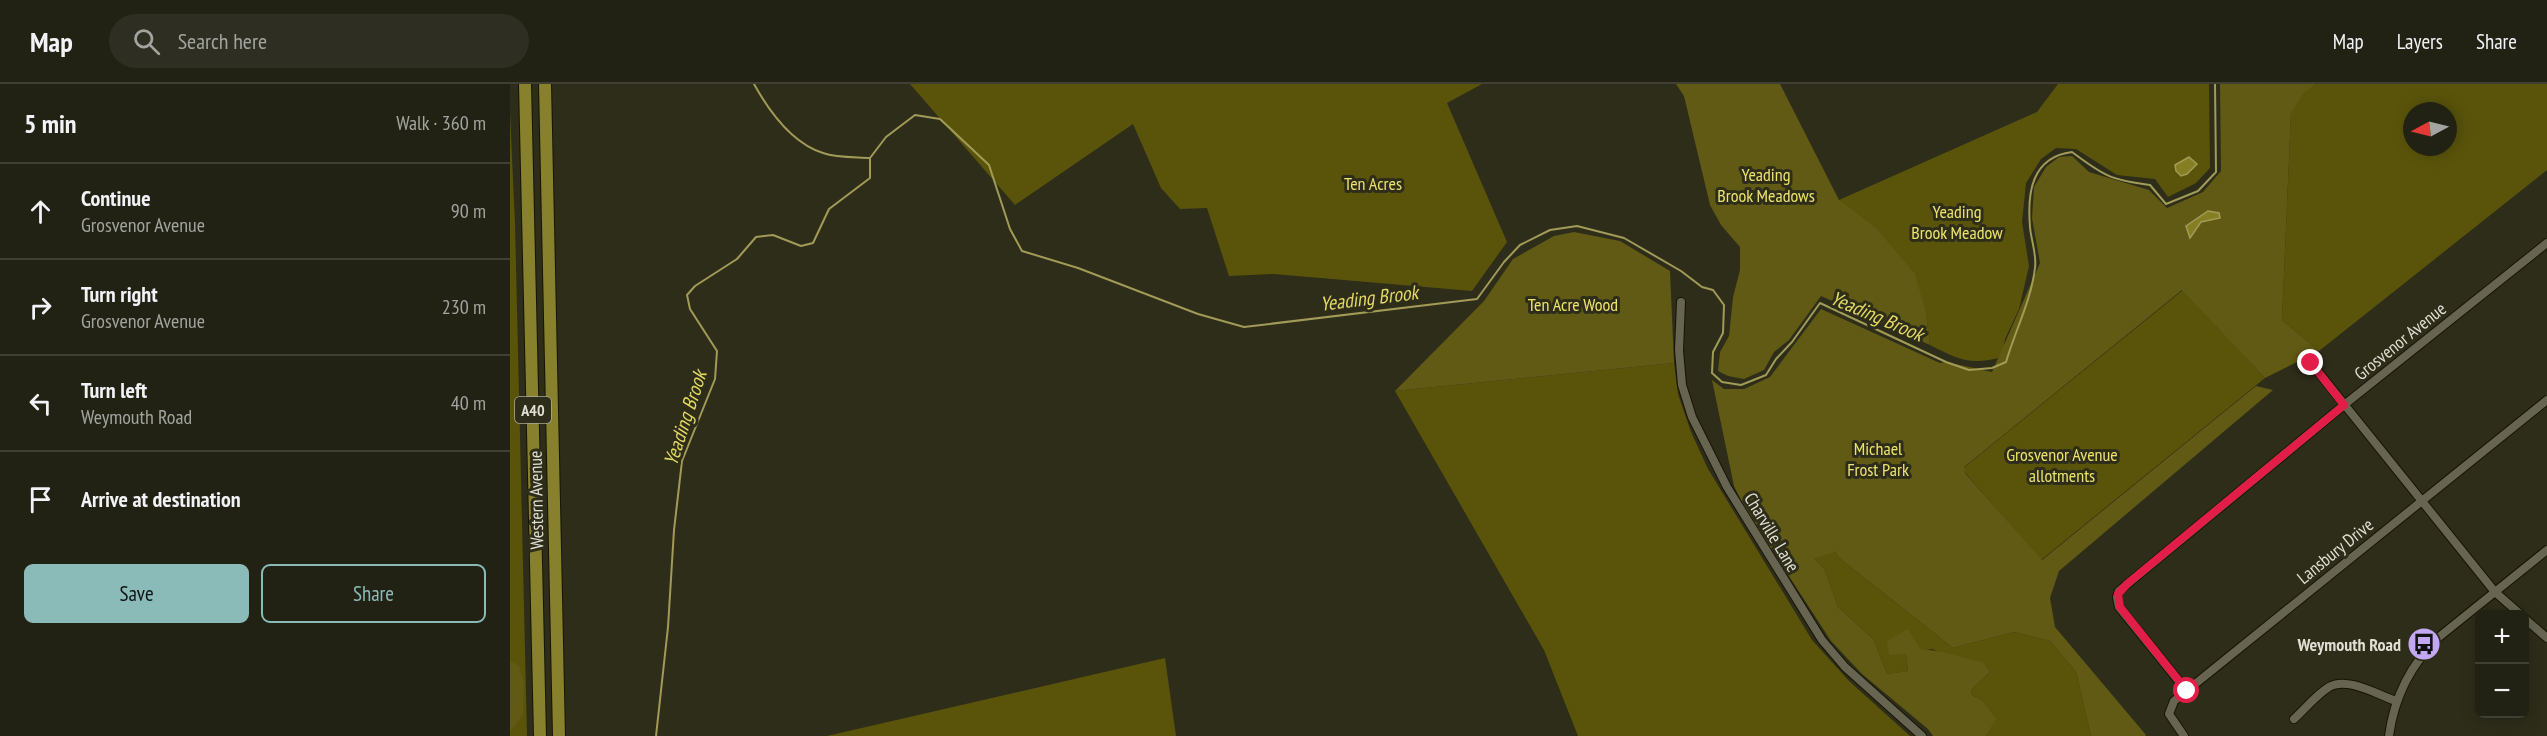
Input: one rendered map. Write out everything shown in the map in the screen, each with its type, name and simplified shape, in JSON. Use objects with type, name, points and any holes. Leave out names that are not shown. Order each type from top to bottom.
[{"type":"highway","name":"Western Avenue","points":[[525,84],[540,736]]},
{"type":"highway","name":"Western Avenue","points":[[545,84],[559,736]]},
{"type":"street","name":"Grosvenor Avenue","points":[[2187,691],[2120,607],[2118,594],[2127,584],[2344,405],[2547,243]]},
{"type":"street","name":"Charville Lane","points":[[1681,302],[1679,350],[1682,385],[1692,417],[1727,487],[1822,640],[1845,667],[1922,736]]},
{"type":"street","points":[[2311,363],[2495,592],[2515,610]]},
{"type":"street","name":"Lansbury Drive","points":[[2184,736],[2170,718],[2169,710],[2174,701],[2547,400]]},
{"type":"street","points":[[2389,736],[2396,701],[2412,670],[2427,649],[2547,550]]},
{"type":"street","points":[[2529,622],[2547,638]]},
{"type":"street","points":[[2294,719],[2326,688],[2340,683],[2396,701]]},
{"type":"green space","name":"Ten Acres","points":[[910,84],[1482,84],[1447,103],[1507,242],[1472,291],[1274,274],[1229,276],[1207,208],[1180,209],[1161,188],[1133,124],[1015,205]]},
{"type":"green space","name":"Yeading Brook Meadows","points":[[1676,84],[1780,84],[1839,200],[1875,227],[1915,274],[1926,313],[1930,345],[1821,296],[1789,340],[1774,352],[1764,370],[1744,379],[1728,376],[1718,371],[1720,352],[1729,336],[1733,297],[1740,270],[1740,247],[1721,225],[1710,205],[1684,96]]},
{"type":"green space","name":"Yeading Brook Meadow","points":[[2058,84],[2209,84],[2210,168],[2196,183],[2168,197],[2155,179],[2117,175],[2076,149],[2056,148],[2041,159],[2026,183],[2022,222],[2029,266],[2019,309],[2005,339],[2002,357],[1981,361],[1964,360],[1930,345],[1926,313],[1839,200],[2037,112]]},
{"type":"green space","name":"Michael Frost Park","points":[[2220,84],[2316,84],[2304,93],[2291,113],[2282,320],[2319,351],[2265,378],[2182,290],[1964,467],[1965,473],[2042,560],[2256,386],[2273,390],[2059,571],[2050,598],[2055,627],[2145,736],[2091,736],[2076,672],[2050,641],[2014,632],[1953,648],[1838,557],[1836,551],[1815,559],[1825,570],[1838,607],[1874,640],[1887,674],[1908,671],[1906,654],[1889,655],[1887,641],[1908,629],[1921,650],[1943,652],[1983,662],[1990,672],[1971,690],[1972,695],[1982,700],[1996,719],[1986,736],[1933,736],[1928,729],[1862,674],[1831,641],[1774,553],[1755,529],[1734,486],[1712,380],[1724,389],[1744,389],[1770,377],[1821,309],[1940,363],[1946,362],[1992,372],[2040,263],[2032,218],[2034,187],[2046,167],[2059,157],[2072,156],[2089,172],[2149,190],[2167,208],[2203,192],[2221,171]]},
{"type":"green space","points":[[2316,84],[2547,84],[2547,170],[2319,351],[2282,320],[2291,113],[2296,98]]},
{"type":"green space","points":[[510,113],[515,224],[527,736],[510,736]]},
{"type":"green space","name":"Ten Acre Wood","points":[[1574,232],[1620,241],[1670,271],[1674,363],[1395,391],[1484,301],[1513,259],[1554,236]]},
{"type":"green space","name":"Grosvenor Avenue allotments","points":[[2183,290],[2265,378],[2041,560],[1962,469]]},
{"type":"green space","points":[[1674,363],[1678,394],[1691,432],[1708,469],[1812,640],[1849,681],[1910,736],[1578,736],[1544,650],[1395,391]]},
{"type":"green space","points":[[1836,550],[1838,557],[1953,648],[2014,632],[2050,641],[2076,672],[2091,736],[1986,736],[1995,719],[1982,700],[1972,695],[1971,690],[1990,672],[1983,663],[1957,658],[1932,649],[1906,653],[1908,671],[1887,674],[1874,640],[1838,607],[1825,570],[1815,559]]},
{"type":"green space","points":[[1165,658],[1176,736],[827,736]]},
{"type":"green space","points":[[510,661],[519,666],[524,682],[523,715],[510,731]]},
{"type":"shaded area","points":[[2189,157],[2197,164],[2187,174],[2181,176],[2176,171],[2175,165]]},
{"type":"shaded area","points":[[2208,211],[2219,213],[2220,218],[2201,222],[2190,238],[2186,226]]},
{"type":"waterway","points":[[754,84],[782,125],[801,142],[828,155],[870,158]]},
{"type":"waterway","name":"Yeading Brook","points":[[656,736],[682,461],[715,379],[717,351],[690,309],[687,295],[695,286],[737,259],[756,237],[773,235],[801,246],[813,243],[829,209],[870,178],[870,158],[886,137],[915,115],[940,119],[989,165],[1010,229],[1022,251],[1078,268],[1198,314],[1244,327],[1477,299],[1504,262],[1520,245],[1550,230],[1577,226],[1624,238],[1681,271],[1702,287],[1713,290],[1724,305],[1723,333],[1713,352],[1712,373],[1722,382],[1741,385],[1766,375],[1820,303],[1946,362],[1969,370],[1992,368],[2006,362],[2033,280],[2035,258],[2029,214],[2031,189],[2040,169],[2059,155],[2072,152],[2108,176],[2150,185],[2166,204],[2198,191],[2216,172],[2215,84]]},
{"type":"place","name":"Weymouth Road","points":[[2424,644]]},
{"type":"route","points":[[2187,691],[2120,607],[2118,594],[2127,584],[2344,405],[2311,363]]}]
